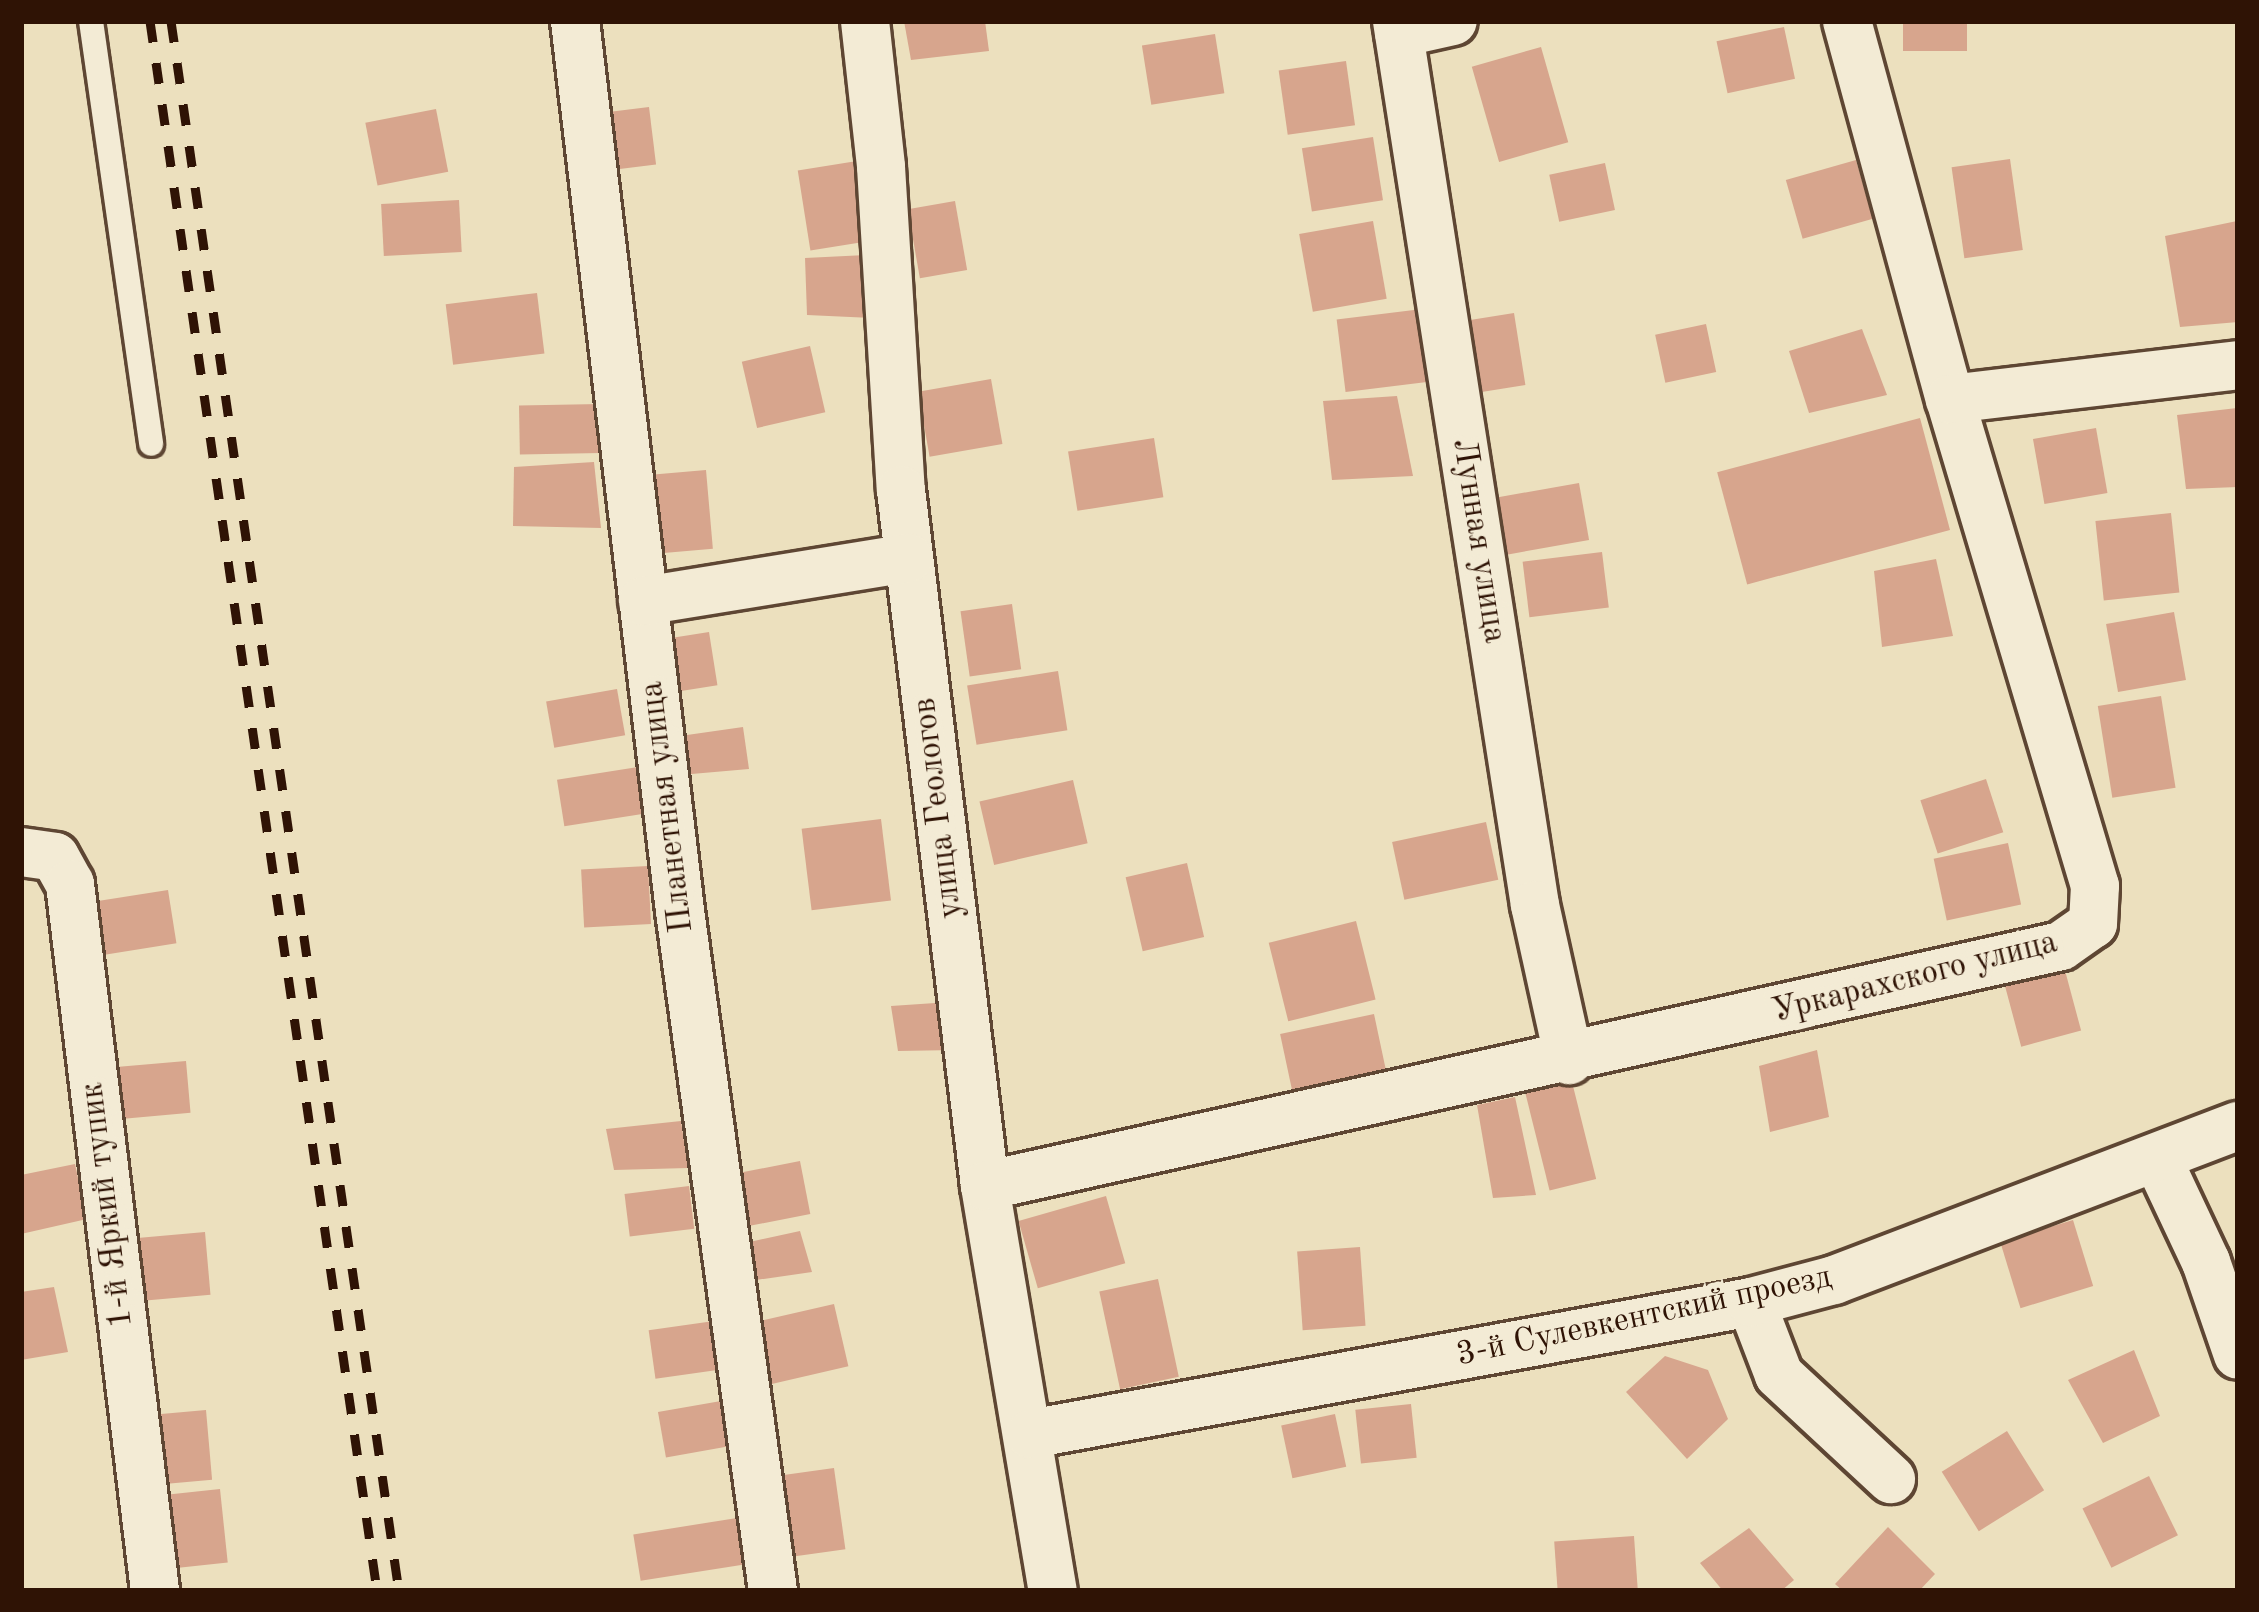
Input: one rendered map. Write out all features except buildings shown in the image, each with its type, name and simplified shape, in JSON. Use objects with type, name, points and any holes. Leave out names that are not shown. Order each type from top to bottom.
[{"type":"street","name":"Планетная улица","points":[[575,21],[643,601],[773,1591]]},
{"type":"street","name":"улица Геологов","points":[[866,21],[909,558],[985,1186],[1053,1591]]},
{"type":"street","points":[[1398,27],[1453,21]]},
{"type":"street","points":[[1847,21],[1950,399],[2238,364]]},
{"type":"street","name":"Лунная улица","points":[[1398,27],[1534,904],[1569,1060]]},
{"type":"street","name":"Уркарахского улица","points":[[985,1186],[1569,1060],[2061,946],[2093,924],[2096,886],[1950,399]]},
{"type":"street","points":[[643,601],[909,558]]},
{"type":"street","name":"1-й Яркий тупик","points":[[21,852],[55,856],[70,884],[155,1591]]},
{"type":"street","name":"3-й Сулевкентский проезд","points":[[1030,1435],[1751,1302],[1834,1280],[2238,1126]]},
{"type":"street","points":[[2158,1160],[2206,1262],[2238,1355]]},
{"type":"street","points":[[1751,1302],[1779,1375],[1891,1479]]},
{"type":"lane","points":[[91,21],[151,443]]},
{"type":"railway","points":[[150,21],[377,1591]]},
{"type":"railway","points":[[171,21],[399,1591]]}]
